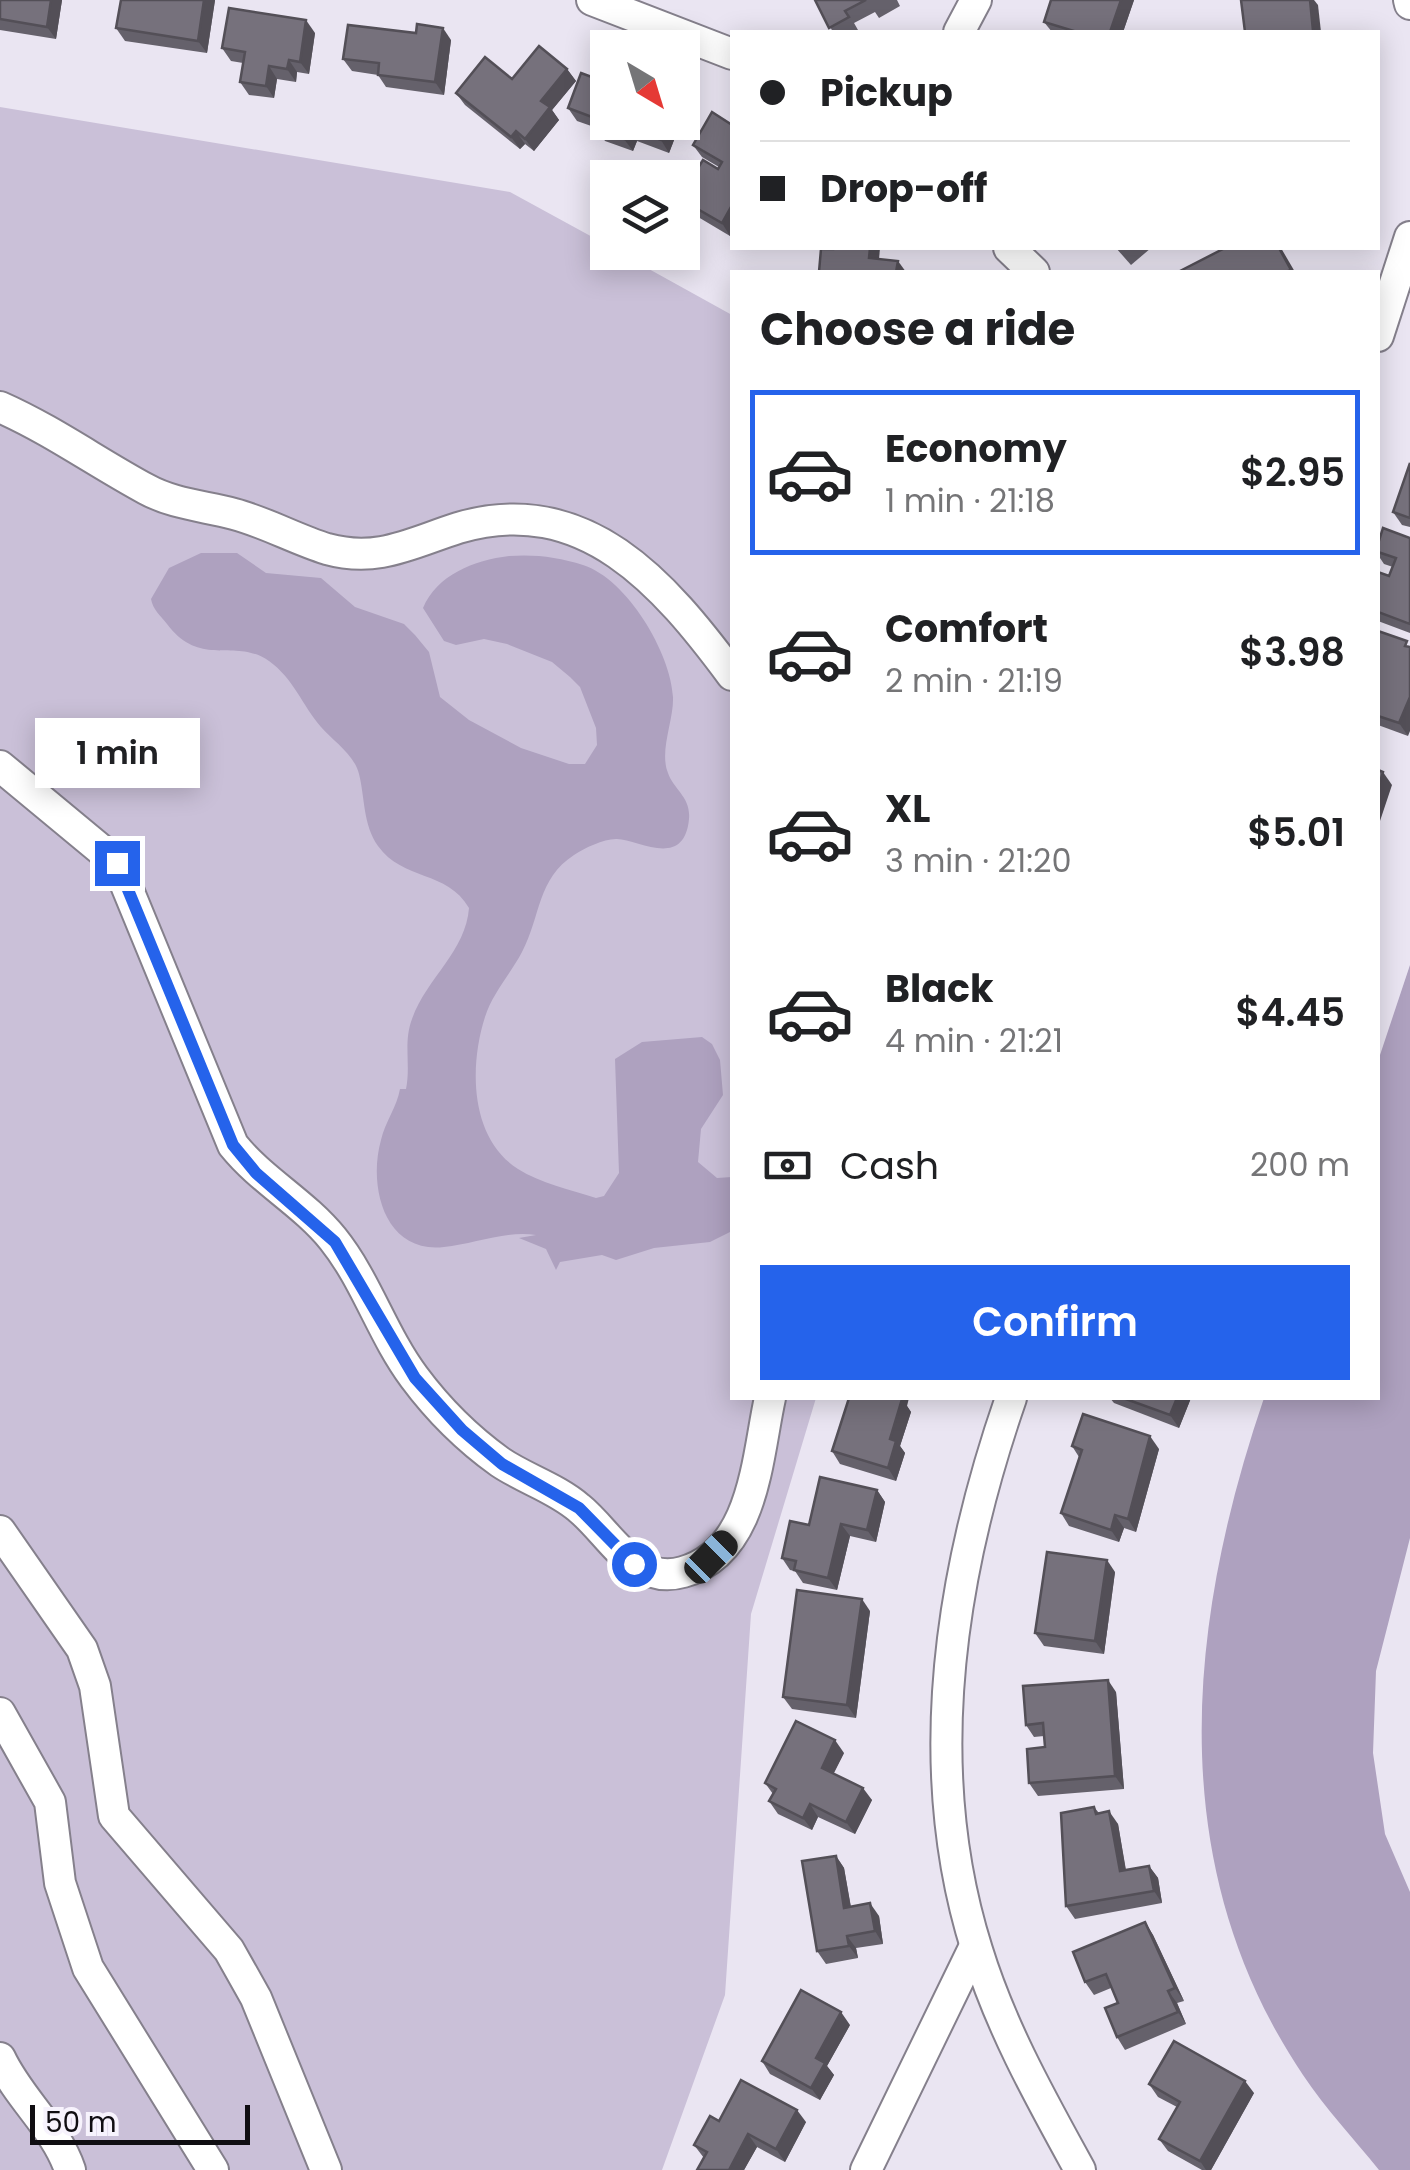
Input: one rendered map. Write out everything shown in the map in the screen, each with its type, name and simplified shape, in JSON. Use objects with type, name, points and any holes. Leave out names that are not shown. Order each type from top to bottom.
[{"type":"street","points":[[592,0],[730,53]]},
{"type":"street","points":[[960,30],[976,0]]},
{"type":"street","points":[[1380,330],[1410,237]]},
{"type":"street","points":[[1010,250],[1032,270]]},
{"type":"street","points":[[0,407],[178,503],[237,514],[328,549],[366,556],[405,550],[457,529],[495,520],[532,522],[591,537],[624,554],[652,578],[730,673]]},
{"type":"street","points":[[0,766],[117,863],[196,1044],[233,1145],[256,1173],[335,1242],[415,1378],[462,1430],[502,1464],[579,1508],[634,1564],[662,1574],[684,1572],[711,1557],[732,1537],[746,1508],[770,1400]]},
{"type":"street","points":[[1010,1400],[970,1530],[950,1644],[950,1803],[975,1946],[1025,2071],[1080,2170]]},
{"type":"street","points":[[0,1531],[82,1649],[95,1686],[114,1816],[229,1950],[256,1998],[326,2170]]},
{"type":"street","points":[[0,1713],[50,1802],[60,1883],[88,1968],[214,2170]]},
{"type":"street","points":[[866,2170],[975,1946]]},
{"type":"street","points":[[0,2058],[30,2106],[61,2144],[70,2170]]},
{"type":"shaded area","points":[[0,107],[510,192],[590,236],[590,270],[651,270],[730,314],[730,1400],[815,1400],[751,1614],[725,1995],[662,2170],[0,2170]]},
{"type":"shaded area","points":[[201,553],[237,553],[266,573],[321,578],[355,607],[404,624],[429,652],[440,697],[469,720],[521,748],[569,764],[585,764],[597,745],[596,728],[580,687],[552,662],[507,644],[484,639],[456,645],[444,641],[423,608],[437,587],[458,571],[483,561],[518,555],[583,565],[615,585],[630,601],[655,640],[670,679],[673,706],[666,764],[689,811],[685,835],[669,848],[616,839],[600,842],[574,855],[553,875],[522,952],[485,1017],[477,1057],[478,1100],[490,1139],[518,1169],[566,1189],[596,1198],[604,1196],[619,1173],[615,1059],[642,1042],[702,1037],[712,1044],[720,1060],[723,1095],[701,1129],[698,1162],[717,1178],[730,1177],[730,1232],[710,1242],[654,1248],[616,1260],[602,1255],[560,1262],[556,1270],[546,1249],[519,1238],[536,1235],[513,1234],[444,1247],[407,1240],[394,1228],[379,1196],[381,1140],[400,1089],[406,1089],[412,1019],[461,938],[469,908],[449,887],[400,865],[378,846],[367,820],[356,767],[278,668],[256,654],[192,645],[180,638],[157,612],[151,599],[169,568]]},
{"type":"shaded area","points":[[1410,965],[1410,1538],[1376,1671],[1373,1753],[1385,1834],[1410,1892],[1410,2170],[1379,2170],[1303,2075],[1258,1995],[1227,1912],[1208,1828],[1202,1742],[1205,1656],[1218,1570],[1238,1483],[1263,1400],[1380,1400],[1380,1055]]},
{"type":"building","points":[[0,0],[51,0],[47,27],[0,19]]},
{"type":"building","points":[[121,0],[204,0],[198,41],[116,28]]},
{"type":"building","points":[[815,0],[866,0],[845,11],[849,17],[829,28]]},
{"type":"building","points":[[1051,0],[1121,0],[1111,30],[1070,30],[1044,22]]},
{"type":"building","points":[[1241,0],[1310,0],[1313,30],[1245,30]]},
{"type":"building","points":[[229,8],[306,20],[300,62],[289,60],[287,69],[269,66],[266,86],[240,82],[245,52],[222,48]]},
{"type":"building","points":[[417,24],[443,28],[435,82],[378,75],[379,63],[343,59],[348,25],[416,33]]},
{"type":"building","points":[[539,46],[567,69],[541,101],[550,107],[525,139],[516,131],[511,137],[456,93],[485,57],[512,79]]},
{"type":"building","points":[[581,73],[590,76],[590,116],[568,108]]},
{"type":"building","points":[[712,112],[730,124],[730,209],[722,223],[700,210],[700,165],[703,160],[718,169],[722,162],[693,145],[700,140]]},
{"type":"building","points":[[821,250],[870,250],[869,258],[898,261],[896,270],[819,270]]},
{"type":"building","points":[[1221,250],[1280,250],[1291,270],[1182,270]]},
{"type":"building","points":[[1410,463],[1410,518],[1393,512]]},
{"type":"building","points":[[1383,528],[1410,538],[1410,624],[1380,613],[1380,573],[1389,576],[1396,558],[1380,553]]},
{"type":"building","points":[[1380,632],[1407,641],[1405,646],[1410,647],[1410,697],[1399,723],[1380,717]]},
{"type":"building","points":[[848,1400],[902,1400],[890,1439],[896,1441],[888,1468],[832,1451]]},
{"type":"building","points":[[1129,1400],[1176,1400],[1170,1415]]},
{"type":"building","points":[[1083,1414],[1150,1436],[1128,1519],[1115,1515],[1111,1530],[1061,1513],[1082,1450],[1072,1446]]},
{"type":"building","points":[[820,1477],[877,1490],[867,1530],[841,1524],[828,1578],[794,1570],[796,1561],[782,1558],[790,1521],[809,1525]]},
{"type":"building","points":[[1047,1552],[1107,1560],[1095,1641],[1035,1633]]},
{"type":"building","points":[[797,1590],[862,1599],[847,1705],[783,1697]]},
{"type":"building","points":[[1108,1680],[1115,1776],[1029,1783],[1027,1749],[1045,1747],[1043,1723],[1026,1725],[1023,1686]]},
{"type":"building","points":[[796,1721],[835,1740],[822,1768],[863,1788],[846,1822],[810,1804],[803,1818],[769,1801],[776,1789],[765,1783]]},
{"type":"building","points":[[1094,1807],[1096,1814],[1109,1811],[1120,1871],[1149,1866],[1154,1891],[1066,1906],[1061,1813]]},
{"type":"building","points":[[836,1856],[844,1908],[870,1903],[875,1931],[847,1936],[849,1946],[817,1951],[802,1861]]},
{"type":"building","points":[[1145,1922],[1175,1988],[1168,1991],[1178,2012],[1117,2037],[1105,2008],[1118,2003],[1106,1974],[1085,1982],[1073,1952]]},
{"type":"building","points":[[801,1990],[841,2012],[816,2058],[825,2063],[811,2088],[762,2061]]},
{"type":"building","points":[[1174,2041],[1245,2081],[1200,2161],[1159,2139],[1180,2102],[1149,2084]]},
{"type":"building","points":[[741,2080],[797,2110],[776,2149],[748,2134],[729,2170],[697,2170],[707,2152],[694,2145],[710,2116],[719,2121]]},
{"type":"route","points":[[117,863],[176,996],[233,1145],[256,1173],[320,1224],[335,1242],[385,1333],[415,1378],[462,1430],[502,1464],[579,1508],[634,1564]]}]
